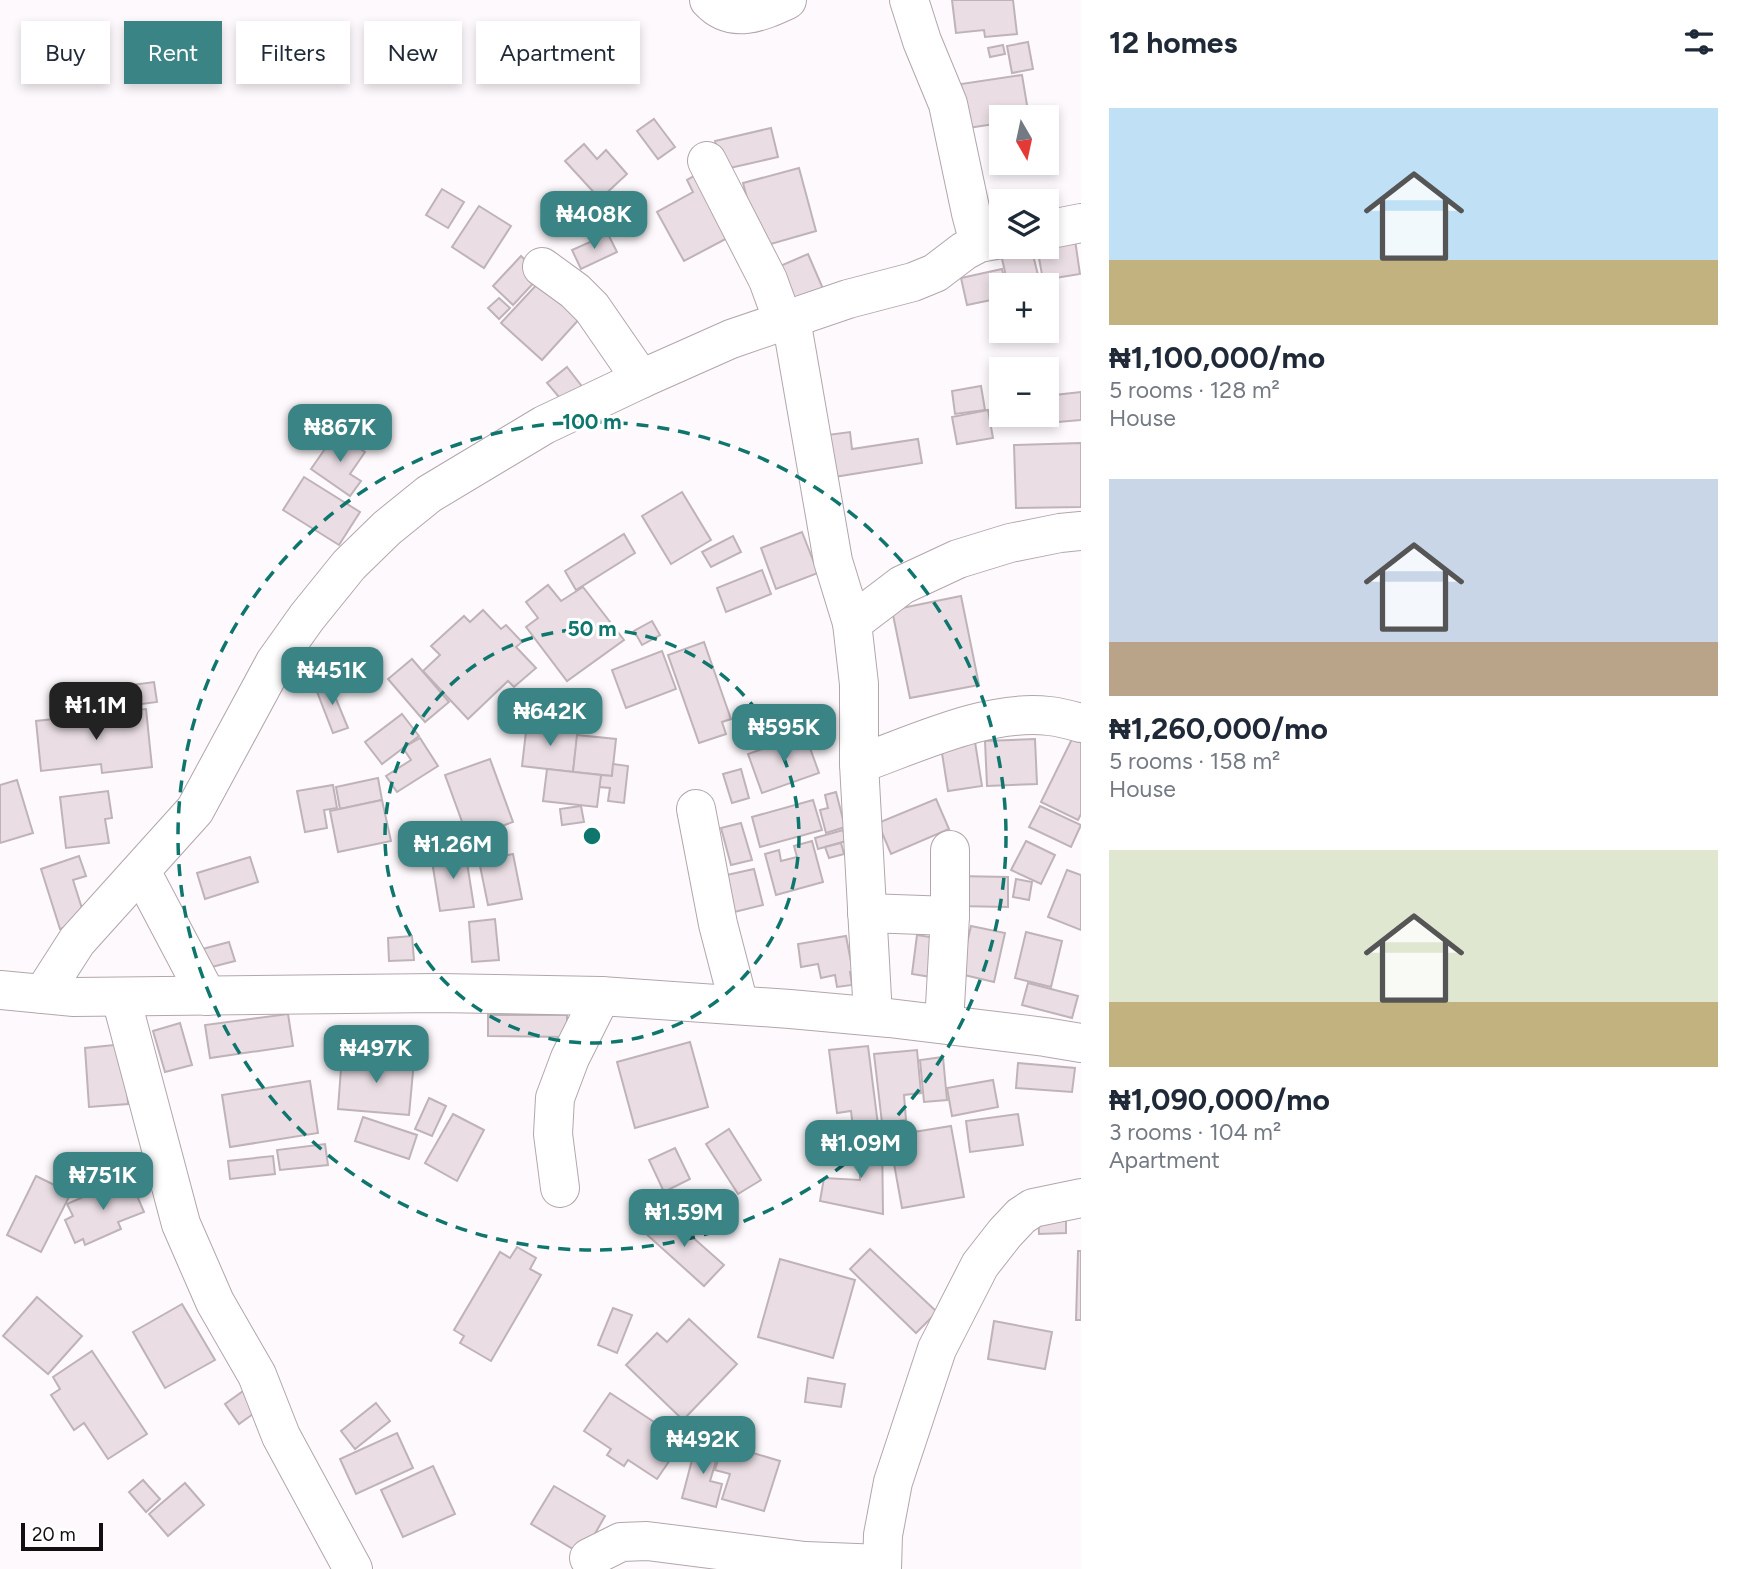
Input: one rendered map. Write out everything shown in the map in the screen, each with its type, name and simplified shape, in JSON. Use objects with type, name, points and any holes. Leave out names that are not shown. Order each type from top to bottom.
[{"type":"street","points":[[709,0],[730,14],[746,15],[787,0]]},
{"type":"street","points":[[909,0],[922,41],[948,104],[971,213],[989,240]]},
{"type":"street","points":[[707,161],[787,320],[833,561],[852,623],[859,684],[859,764],[873,1016]]},
{"type":"street","points":[[1059,227],[1081,223]]},
{"type":"street","points":[[43,994],[77,940],[195,810],[275,662],[307,617],[349,565],[387,528],[429,494],[544,425],[641,379],[732,339],[848,299],[914,282],[935,273],[964,251],[989,241]]},
{"type":"street","points":[[542,267],[575,290],[592,308],[641,379]]},
{"type":"street","points":[[852,623],[902,585],[958,559],[1010,543],[1081,531]]},
{"type":"street","points":[[859,764],[966,725],[1014,716],[1048,716],[1081,723]]},
{"type":"street","points":[[696,809],[718,924],[739,1005]]},
{"type":"street","points":[[944,1024],[950,916],[950,850]]},
{"type":"street","points":[[141,871],[207,996]]},
{"type":"street","points":[[867,913],[950,916]]},
{"type":"street","points":[[0,990],[74,997],[121,998],[438,993],[601,996],[873,1016],[1081,1043]]},
{"type":"street","points":[[560,1188],[553,1134],[555,1098],[570,1058],[601,996]]},
{"type":"street","points":[[121,998],[181,1224],[215,1302],[257,1375],[281,1436],[353,1569]]},
{"type":"street","points":[[589,1558],[621,1542],[647,1541],[805,1561],[882,1566],[883,1535],[892,1482],[937,1349],[980,1265],[1005,1233],[1033,1208],[1081,1198]]},
{"type":"building","points":[[952,0],[1013,0],[1017,34],[985,37],[984,30],[956,33]]},
{"type":"building","points":[[1028,42],[1033,69],[1012,73],[1007,46]]},
{"type":"building","points":[[1003,45],[1005,54],[990,57],[988,48]]},
{"type":"building","points":[[1022,75],[1027,105],[989,105],[989,125],[968,128],[961,84]]},
{"type":"building","points":[[654,119],[675,147],[658,159],[637,131]]},
{"type":"building","points":[[771,128],[778,157],[721,170],[715,141]]},
{"type":"building","points":[[584,144],[597,159],[606,150],[627,174],[600,199],[565,161]]},
{"type":"building","points":[[799,168],[816,231],[760,247],[743,183]]},
{"type":"building","points":[[701,172],[735,234],[684,261],[657,212],[693,192],[687,180]]},
{"type":"building","points":[[442,189],[464,202],[448,228],[426,215]]},
{"type":"building","points":[[479,206],[511,226],[484,268],[452,247]]},
{"type":"building","points":[[1074,233],[1080,274],[1059,277],[1059,273],[1042,273],[1039,259],[1059,259],[1059,240]]},
{"type":"building","points":[[608,234],[617,252],[581,269],[572,250]]},
{"type":"building","points":[[808,254],[824,291],[785,308],[780,266]]},
{"type":"building","points":[[521,256],[541,275],[513,305],[493,286]]},
{"type":"building","points":[[1002,259],[1034,259],[1038,273],[1005,273]]},
{"type":"building","points":[[1002,269],[1003,273],[989,273],[989,300],[967,305],[961,278]]},
{"type":"building","points":[[541,280],[582,316],[542,360],[501,323]]},
{"type":"building","points":[[499,298],[510,308],[499,319],[488,308]]},
{"type":"building","points":[[567,367],[584,389],[565,404],[547,383]]},
{"type":"building","points":[[981,386],[985,410],[955,414],[952,391]]},
{"type":"building","points":[[1081,392],[1081,420],[1059,422],[1059,395]]},
{"type":"building","points":[[988,410],[993,438],[957,444],[952,417]]},
{"type":"building","points":[[850,432],[852,449],[918,439],[922,463],[834,477],[827,435]]},
{"type":"building","points":[[336,433],[365,452],[350,474],[361,481],[350,496],[311,469]]},
{"type":"building","points":[[1081,443],[1081,507],[1016,508],[1014,445]]},
{"type":"building","points":[[304,477],[360,512],[339,545],[283,510]]},
{"type":"building","points":[[682,492],[711,540],[671,564],[642,516]]},
{"type":"building","points":[[802,532],[818,573],[776,589],[761,548]]},
{"type":"building","points":[[624,534],[635,553],[576,590],[565,571]]},
{"type":"building","points":[[733,536],[741,552],[711,567],[702,552]]},
{"type":"building","points":[[762,570],[771,594],[726,612],[717,588]]},
{"type":"building","points":[[548,585],[561,601],[583,587],[624,640],[567,681],[526,627],[538,618],[526,602]]},
{"type":"building","points":[[961,596],[979,685],[910,698],[892,610]]},
{"type":"building","points":[[483,610],[501,629],[506,625],[522,642],[516,647],[536,668],[514,687],[508,681],[468,719],[423,671],[440,655],[431,646],[464,616],[470,622]]},
{"type":"building","points":[[652,621],[660,635],[642,645],[634,631]]},
{"type":"building","points":[[704,642],[731,719],[722,722],[726,734],[699,743],[668,655]]},
{"type":"building","points":[[662,651],[676,689],[626,708],[612,670]]},
{"type":"building","points":[[412,659],[449,702],[425,722],[388,679]]},
{"type":"building","points":[[335,681],[340,692],[334,694],[348,728],[333,733],[316,689]]},
{"type":"building","points":[[154,682],[157,702],[75,713],[72,693]]},
{"type":"building","points":[[146,709],[152,767],[102,773],[101,764],[41,771],[36,721]]},
{"type":"building","points":[[402,714],[419,736],[382,764],[365,742]]},
{"type":"building","points":[[527,723],[578,729],[573,772],[522,766]]},
{"type":"building","points":[[805,734],[819,773],[762,793],[748,754]]},
{"type":"building","points":[[577,735],[616,739],[612,776],[573,772]]},
{"type":"building","points":[[1073,737],[1081,740],[1081,814],[1078,820],[1041,802]]},
{"type":"building","points":[[420,738],[438,766],[397,792],[386,776],[411,760],[403,748]]},
{"type":"building","points":[[1035,739],[1037,784],[987,786],[985,741]]},
{"type":"building","points":[[975,742],[982,786],[948,791],[941,747]]},
{"type":"building","points":[[490,759],[513,822],[468,838],[445,775]]},
{"type":"building","points":[[613,764],[628,766],[624,803],[608,801],[610,788],[599,787],[601,775],[612,776]]},
{"type":"building","points":[[547,769],[601,775],[597,807],[543,801]]},
{"type":"building","points":[[741,769],[749,798],[732,803],[723,774]]},
{"type":"building","points":[[378,778],[382,800],[340,809],[336,787]]},
{"type":"building","points":[[17,780],[33,833],[0,843],[0,785]]},
{"type":"building","points":[[333,785],[337,808],[324,810],[327,828],[305,832],[297,791]]},
{"type":"building","points":[[108,791],[112,818],[105,819],[109,843],[66,848],[60,797]]},
{"type":"building","points":[[836,792],[845,827],[826,833],[820,810],[828,808],[825,795]]},
{"type":"building","points":[[936,799],[949,829],[891,854],[878,823]]},
{"type":"building","points":[[382,800],[391,841],[338,852],[330,811]]},
{"type":"building","points":[[813,800],[822,830],[760,847],[752,817]]},
{"type":"building","points":[[581,806],[584,822],[562,825],[560,809]]},
{"type":"building","points":[[1040,806],[1081,825],[1071,847],[1029,827]]},
{"type":"building","points":[[741,823],[752,860],[731,865],[721,828]]},
{"type":"building","points":[[843,830],[846,841],[818,849],[815,838]]},
{"type":"building","points":[[812,841],[823,882],[776,895],[765,854],[779,850],[781,861],[797,857],[794,846]]},
{"type":"building","points":[[1026,841],[1055,855],[1041,884],[1011,870]]},
{"type":"building","points":[[841,843],[844,854],[829,858],[825,847]]},
{"type":"building","points":[[465,850],[474,907],[440,911],[431,855]]},
{"type":"building","points":[[513,854],[522,899],[488,905],[479,861]]},
{"type":"building","points":[[79,856],[86,876],[73,880],[86,921],[60,929],[41,869]]},
{"type":"building","points":[[250,857],[258,882],[205,899],[197,873]]},
{"type":"building","points":[[754,869],[763,905],[722,915],[713,878]]},
{"type":"building","points":[[1067,870],[1081,875],[1081,930],[1048,917]]},
{"type":"building","points":[[957,876],[1008,877],[1008,907],[956,906]]},
{"type":"building","points":[[1016,879],[1032,882],[1029,900],[1013,897]]},
{"type":"building","points":[[495,919],[499,960],[472,962],[469,922]]},
{"type":"building","points":[[971,926],[1005,933],[994,982],[960,974]]},
{"type":"building","points":[[1026,932],[1062,941],[1051,987],[1015,978]]},
{"type":"building","points":[[917,935],[936,938],[931,977],[912,974]]},
{"type":"building","points":[[412,936],[414,960],[389,961],[388,938]]},
{"type":"building","points":[[846,936],[853,972],[850,972],[852,985],[837,987],[835,975],[821,978],[818,964],[801,967],[798,944]]},
{"type":"building","points":[[229,942],[235,961],[200,970],[195,951]]},
{"type":"building","points":[[1028,983],[1078,996],[1072,1018],[1022,1005]]},
{"type":"building","points":[[288,1014],[293,1046],[210,1058],[205,1025]]},
{"type":"building","points":[[488,1015],[567,1015],[567,1037],[488,1036]]},
{"type":"building","points":[[180,1023],[192,1065],[165,1072],[153,1031]]},
{"type":"building","points":[[690,1042],[708,1107],[635,1128],[617,1062]]},
{"type":"building","points":[[124,1044],[128,1104],[89,1107],[85,1048]]},
{"type":"building","points":[[868,1046],[878,1125],[853,1128],[851,1111],[837,1113],[829,1050]]},
{"type":"building","points":[[917,1050],[921,1093],[904,1095],[906,1120],[882,1123],[874,1054]]},
{"type":"building","points":[[342,1055],[414,1061],[409,1115],[338,1109]]},
{"type":"building","points":[[943,1057],[947,1100],[924,1102],[920,1060]]},
{"type":"building","points":[[1018,1063],[1075,1068],[1072,1092],[1016,1088]]},
{"type":"building","points":[[993,1080],[998,1107],[952,1116],[947,1088]]},
{"type":"building","points":[[310,1081],[318,1133],[230,1147],[222,1095]]},
{"type":"building","points":[[429,1098],[446,1106],[432,1136],[415,1129]]},
{"type":"building","points":[[453,1114],[484,1130],[457,1181],[425,1163]]},
{"type":"building","points":[[1018,1114],[1023,1145],[970,1152],[966,1121]]},
{"type":"building","points":[[363,1117],[417,1135],[409,1159],[355,1141]]},
{"type":"building","points":[[951,1126],[964,1197],[902,1208],[889,1136]]},
{"type":"building","points":[[729,1129],[761,1180],[738,1194],[706,1144]]},
{"type":"building","points":[[860,1134],[882,1134],[883,1214],[820,1201],[824,1178],[860,1180]]},
{"type":"building","points":[[325,1144],[328,1165],[280,1170],[277,1150]]},
{"type":"building","points":[[675,1148],[690,1179],[664,1192],[649,1160]]},
{"type":"building","points":[[273,1156],[275,1174],[230,1179],[228,1161]]},
{"type":"building","points":[[36,1176],[71,1193],[41,1252],[7,1235]]},
{"type":"building","points":[[129,1177],[144,1212],[118,1222],[121,1229],[85,1245],[83,1239],[75,1243],[65,1220],[73,1216],[67,1204]]},
{"type":"building","points":[[1066,1208],[1066,1233],[1039,1234],[1038,1209]]},
{"type":"building","points":[[663,1211],[724,1265],[704,1286],[644,1232]]},
{"type":"building","points":[[517,1247],[536,1258],[530,1269],[541,1275],[491,1361],[460,1343],[464,1336],[454,1330],[500,1252],[510,1258]]},
{"type":"building","points":[[870,1249],[937,1312],[916,1333],[850,1269]]},
{"type":"building","points":[[1078,1251],[1081,1251],[1081,1320],[1076,1320]]},
{"type":"building","points":[[780,1259],[855,1280],[833,1358],[758,1337]]},
{"type":"building","points":[[37,1297],[82,1336],[48,1374],[3,1336]]},
{"type":"building","points":[[182,1304],[215,1360],[165,1388],[133,1332]]},
{"type":"building","points":[[613,1308],[632,1315],[617,1353],[598,1345]]},
{"type":"building","points":[[689,1319],[737,1364],[683,1420],[626,1365],[657,1333],[667,1342]]},
{"type":"building","points":[[994,1321],[1052,1332],[1045,1369],[988,1359]]},
{"type":"building","points":[[92,1351],[147,1434],[108,1459],[84,1423],[74,1430],[51,1395],[60,1389],[53,1377]]},
{"type":"building","points":[[808,1378],[845,1384],[841,1407],[805,1402]]},
{"type":"building","points":[[246,1389],[260,1409],[239,1424],[225,1404]]},
{"type":"building","points":[[610,1393],[683,1441],[657,1479],[628,1460],[624,1466],[607,1455],[611,1449],[584,1431]]},
{"type":"building","points":[[376,1403],[390,1421],[355,1449],[341,1431]]},
{"type":"building","points":[[397,1433],[413,1468],[356,1494],[340,1459]]},
{"type":"building","points":[[697,1441],[720,1448],[710,1481],[722,1484],[716,1507],[682,1498]]},
{"type":"building","points":[[723,1444],[780,1461],[764,1511],[722,1499],[730,1474],[715,1470]]},
{"type":"building","points":[[433,1466],[455,1514],[403,1537],[381,1490]]},
{"type":"building","points":[[143,1480],[160,1499],[146,1512],[129,1492]]},
{"type":"building","points":[[185,1483],[204,1505],[168,1536],[149,1514]]},
{"type":"building","points":[[554,1486],[605,1516],[583,1555],[531,1524]]}]
